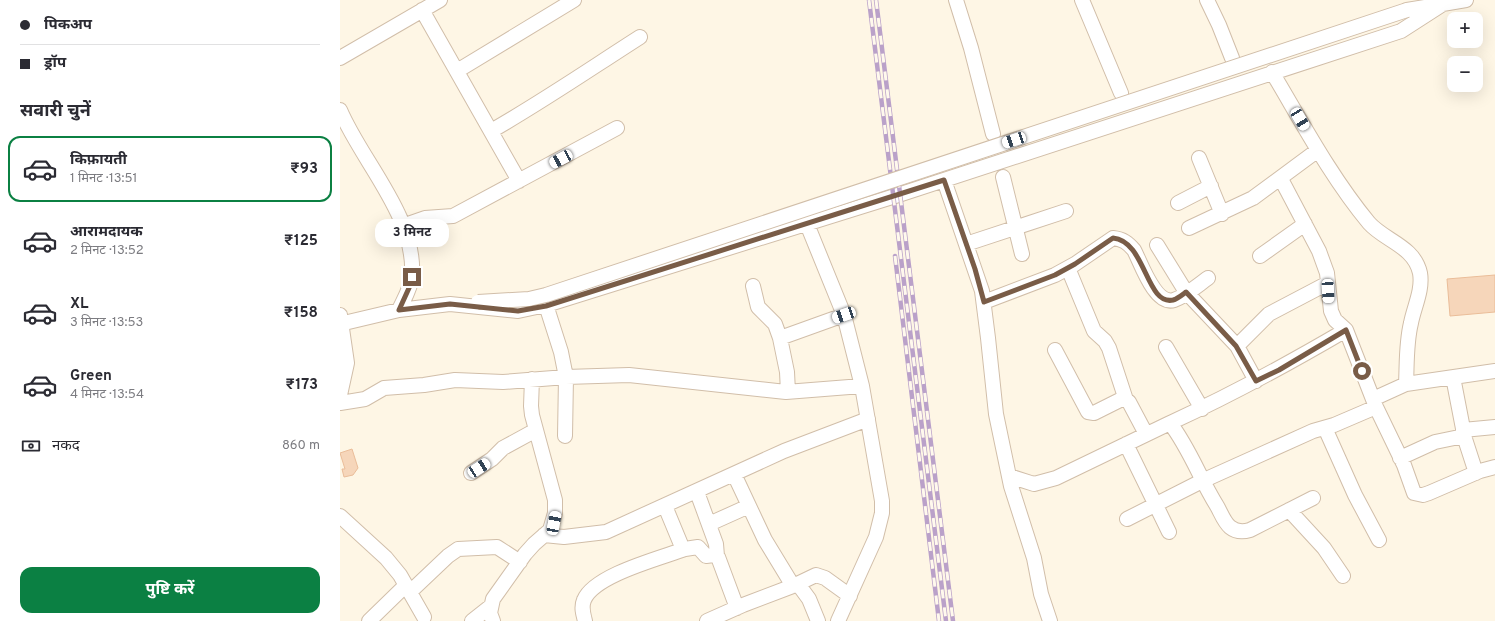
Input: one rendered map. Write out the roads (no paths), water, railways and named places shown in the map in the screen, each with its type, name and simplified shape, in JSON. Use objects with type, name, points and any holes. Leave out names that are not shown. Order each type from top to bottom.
[{"type":"street","points":[[340,58],[440,0]]},
{"type":"street","points":[[457,71],[574,0]]},
{"type":"street","points":[[956,0],[970,42],[993,134]]},
{"type":"street","points":[[1082,0],[1121,93]]},
{"type":"street","points":[[1206,0],[1219,25],[1232,58]]},
{"type":"street","points":[[340,395],[346,350],[341,321],[399,310],[450,304],[530,299],[546,295],[1407,10],[1463,0]]},
{"type":"street","points":[[450,304],[518,311],[546,306],[944,180],[1401,31],[1446,2]]},
{"type":"street","points":[[422,10],[519,182]]},
{"type":"street","points":[[491,131],[534,107],[577,77],[640,38]]},
{"type":"street","points":[[1272,72],[1338,182],[1370,224],[1383,236],[1400,245],[1416,262],[1420,274],[1420,289],[1409,336],[1406,384]]},
{"type":"street","points":[[340,110],[402,226],[410,250],[412,277],[409,288],[399,310]]},
{"type":"street","points":[[402,226],[425,218],[452,216],[519,182],[617,128]]},
{"type":"street","points":[[1189,228],[1222,214],[1253,198],[1281,179],[1318,150]]},
{"type":"street","points":[[1199,158],[1222,214]]},
{"type":"street","points":[[1003,177],[1017,227],[1022,254]]},
{"type":"street","points":[[1281,179],[1325,265],[1331,311],[1335,320],[1346,330],[1375,403],[1413,489],[1418,495],[1429,493],[1476,473],[1495,467]]},
{"type":"street","points":[[944,180],[984,302],[996,414],[1008,476],[1034,558],[1041,594],[1050,621]]},
{"type":"street","points":[[1178,203],[1211,186]]},
{"type":"street","points":[[966,244],[1066,211]]},
{"type":"street","points":[[807,224],[844,315],[862,386],[882,513],[876,537],[838,621]]},
{"type":"street","points":[[1260,256],[1305,224]]},
{"type":"street","points":[[984,302],[1037,283],[1068,268],[1113,238],[1121,239],[1134,250],[1156,294],[1167,300],[1174,300],[1208,278]]},
{"type":"street","points":[[1157,245],[1186,292],[1236,346],[1256,381]]},
{"type":"street","points":[[1068,268],[1094,331],[1110,348],[1126,400],[1129,402],[1146,434]]},
{"type":"street","points":[[1236,346],[1269,314],[1328,283]]},
{"type":"street","points":[[753,286],[758,307],[775,324],[780,338],[787,372],[788,392]]},
{"type":"street","points":[[546,306],[561,352],[566,377],[565,436]]},
{"type":"street","points":[[780,338],[844,315]]},
{"type":"street","points":[[1008,476],[1034,484],[1056,478],[1146,434],[1202,409],[1279,370],[1346,330]]},
{"type":"street","points":[[1166,347],[1202,409]]},
{"type":"street","points":[[1055,350],[1088,412],[1094,414],[1120,400],[1126,400]]},
{"type":"street","points":[[1127,519],[1202,481],[1325,428],[1375,403],[1406,384],[1495,371]]},
{"type":"street","points":[[340,403],[365,399],[384,388],[392,386],[424,385],[455,380],[503,382],[566,377],[629,375],[788,392],[862,386]]},
{"type":"street","points":[[1453,377],[1464,433],[1476,473]]},
{"type":"street","points":[[493,621],[491,606],[493,599],[534,544],[550,530],[554,523],[555,500],[531,406],[532,380]]},
{"type":"street","points":[[544,535],[564,537],[606,532],[697,492],[784,451],[868,419]]},
{"type":"street","points":[[1170,423],[1183,440],[1202,481],[1228,526],[1235,531],[1250,530],[1313,498]]},
{"type":"street","points":[[1400,458],[1430,443],[1464,433],[1495,427]]},
{"type":"street","points":[[1325,428],[1355,495],[1379,540]]},
{"type":"street","points":[[471,473],[492,459],[503,448],[536,430]]},
{"type":"street","points":[[1126,444],[1169,532]]},
{"type":"street","points":[[734,474],[771,551],[796,585],[809,599],[818,621]]},
{"type":"street","points":[[697,492],[716,544],[717,556],[737,608]]},
{"type":"street","points":[[665,506],[679,542],[685,549]]},
{"type":"street","points":[[708,524],[749,506]]},
{"type":"street","points":[[1289,510],[1324,548],[1343,576]]},
{"type":"street","points":[[342,522],[386,558],[408,589],[424,617]]},
{"type":"street","points":[[369,621],[448,556],[463,548],[484,549],[497,547],[520,562]]},
{"type":"street","points":[[585,621],[582,610],[584,599],[599,585],[630,568],[685,549],[698,547],[706,556],[717,556]]},
{"type":"street","points":[[707,621],[796,585],[812,576],[820,576],[850,596]]},
{"type":"street","points":[[472,621],[491,606]]},
{"type":"railway","points":[[869,0],[946,621]]},
{"type":"railway","points":[[876,0],[953,621]]},
{"type":"railway","points":[[895,256],[939,621]]}]
